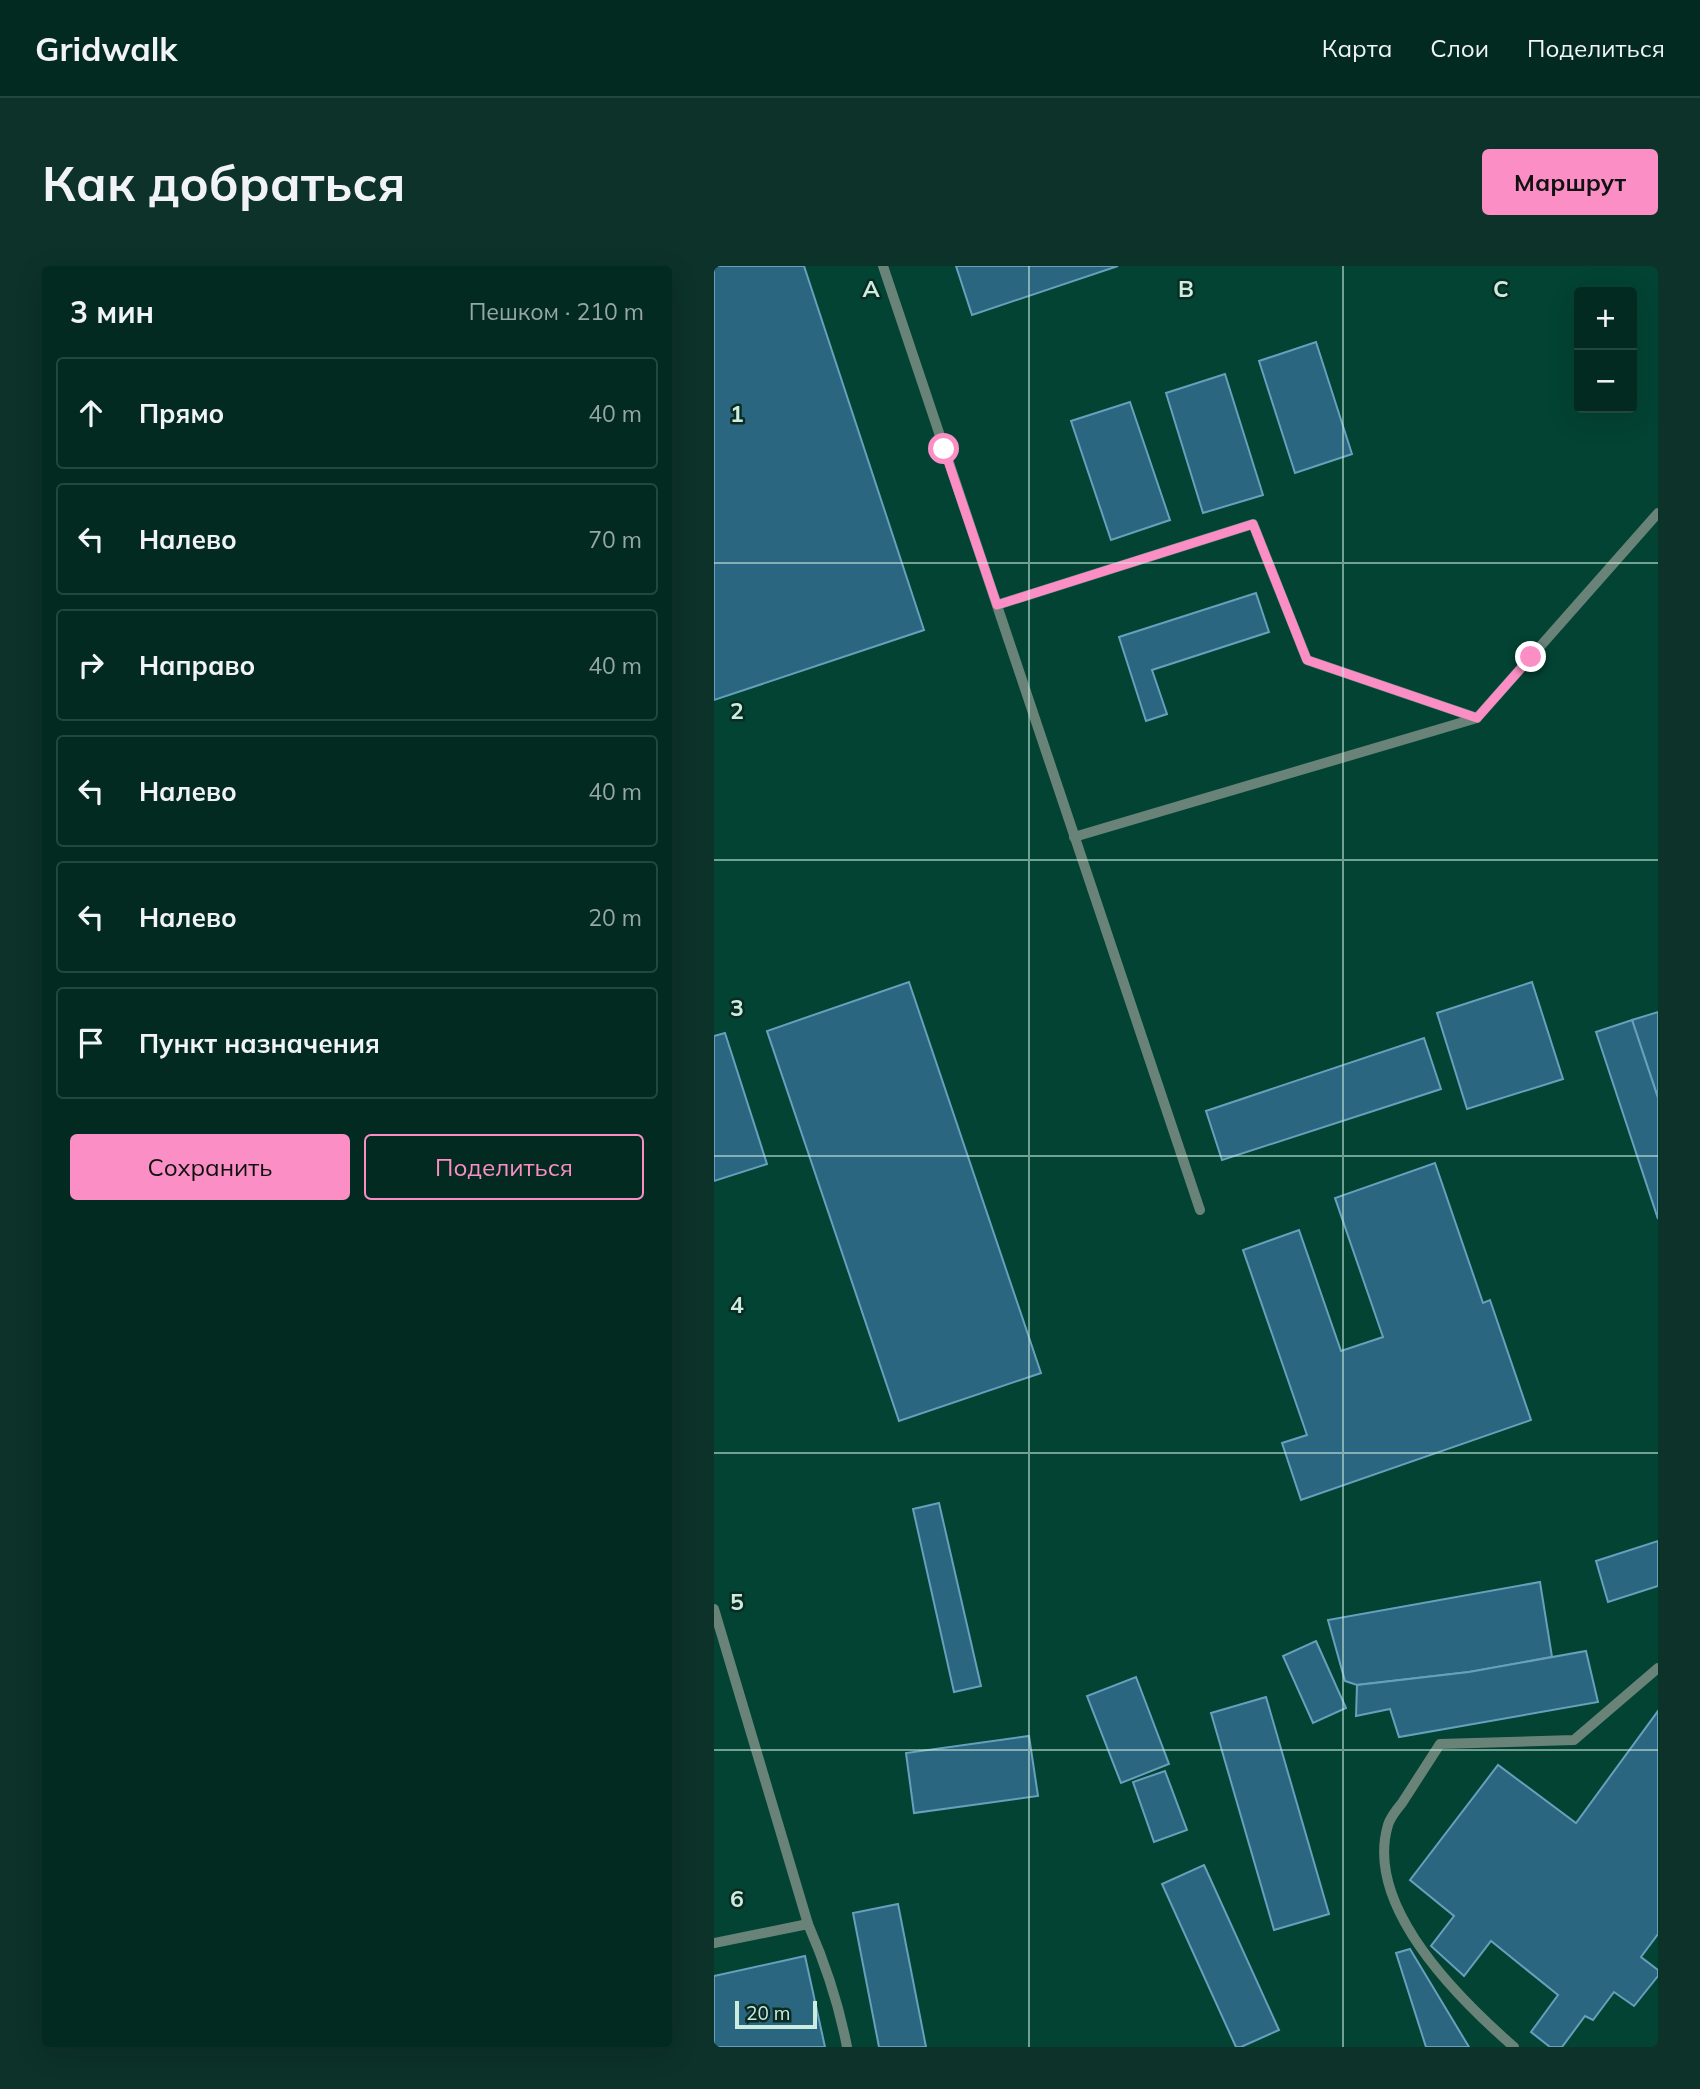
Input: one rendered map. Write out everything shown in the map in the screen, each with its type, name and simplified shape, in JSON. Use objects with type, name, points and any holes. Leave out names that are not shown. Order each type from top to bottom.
[{"type":"lane","points":[[883,266],[1199,1210]]},
{"type":"lane","points":[[1074,836],[1477,718],[1658,513]]},
{"type":"lane","points":[[997,605],[1253,524],[1307,660],[1477,718]]},
{"type":"lane","points":[[714,1609],[808,1924],[822,1956],[843,2025],[847,2047]]},
{"type":"lane","points":[[1514,2047],[1481,2018],[1438,1969],[1397,1909],[1384,1864],[1388,1824],[1440,1744],[1574,1740],[1658,1668]]},
{"type":"lane","points":[[714,1943],[808,1924]]},
{"type":"shaded area","points":[[714,266],[1658,266],[1658,2047],[714,2047]]},
{"type":"building","points":[[714,266],[804,266],[924,630],[714,700]]},
{"type":"building","points":[[956,266],[1118,266],[972,315]]},
{"type":"building","points":[[1316,342],[1352,454],[1295,473],[1259,361]]},
{"type":"building","points":[[1225,374],[1263,495],[1203,513],[1166,393]]},
{"type":"building","points":[[1130,402],[1170,520],[1111,540],[1071,421]]},
{"type":"building","points":[[1256,593],[1269,632],[1152,670],[1167,714],[1146,721],[1119,637]]},
{"type":"building","points":[[909,982],[1041,1373],[899,1421],[767,1031]]},
{"type":"building","points":[[1532,982],[1563,1079],[1467,1109],[1437,1013]]},
{"type":"building","points":[[1658,1012],[1658,1098],[1632,1020]]},
{"type":"building","points":[[1632,1020],[1658,1098],[1658,1219],[1596,1032]]},
{"type":"building","points":[[725,1033],[767,1164],[714,1181],[714,1036]]},
{"type":"building","points":[[1424,1038],[1441,1089],[1222,1160],[1206,1111]]},
{"type":"building","points":[[1435,1163],[1483,1303],[1490,1300],[1531,1420],[1301,1500],[1282,1443],[1307,1435],[1243,1250],[1299,1230],[1341,1351],[1383,1337],[1335,1198]]},
{"type":"building","points":[[939,1503],[981,1686],[954,1692],[913,1509]]},
{"type":"building","points":[[1658,1541],[1658,1586],[1608,1602],[1596,1561]]},
{"type":"building","points":[[1540,1582],[1552,1657],[1469,1672],[1357,1685],[1345,1681],[1328,1620]]},
{"type":"building","points":[[1316,1641],[1346,1708],[1313,1723],[1283,1656]]},
{"type":"building","points":[[1586,1651],[1598,1702],[1399,1737],[1390,1709],[1356,1716],[1357,1685],[1469,1672]]},
{"type":"building","points":[[1136,1677],[1169,1764],[1121,1783],[1087,1696]]},
{"type":"building","points":[[1266,1697],[1329,1914],[1274,1930],[1211,1713]]},
{"type":"building","points":[[1658,1711],[1658,1934],[1641,1957],[1658,1970],[1658,1976],[1634,2006],[1614,1992],[1593,2020],[1585,2016],[1562,2047],[1550,2047],[1531,2032],[1558,1995],[1491,1941],[1464,1976],[1431,1946],[1454,1916],[1410,1880],[1498,1765],[1576,1823]]},
{"type":"building","points":[[1029,1736],[1038,1796],[914,1813],[906,1753]]},
{"type":"building","points":[[1165,1771],[1187,1830],[1154,1842],[1133,1782]]},
{"type":"building","points":[[1204,1865],[1279,2030],[1241,2047],[1236,2047],[1162,1884]]},
{"type":"building","points":[[898,1904],[926,2047],[879,2047],[853,1913]]},
{"type":"building","points":[[1410,1949],[1469,2047],[1426,2047],[1396,1953]]},
{"type":"building","points":[[805,1956],[825,2047],[714,2047],[714,1976]]},
{"type":"route","points":[[944,449],[997,605],[1253,524],[1307,660],[1477,718],[1531,657]]}]
